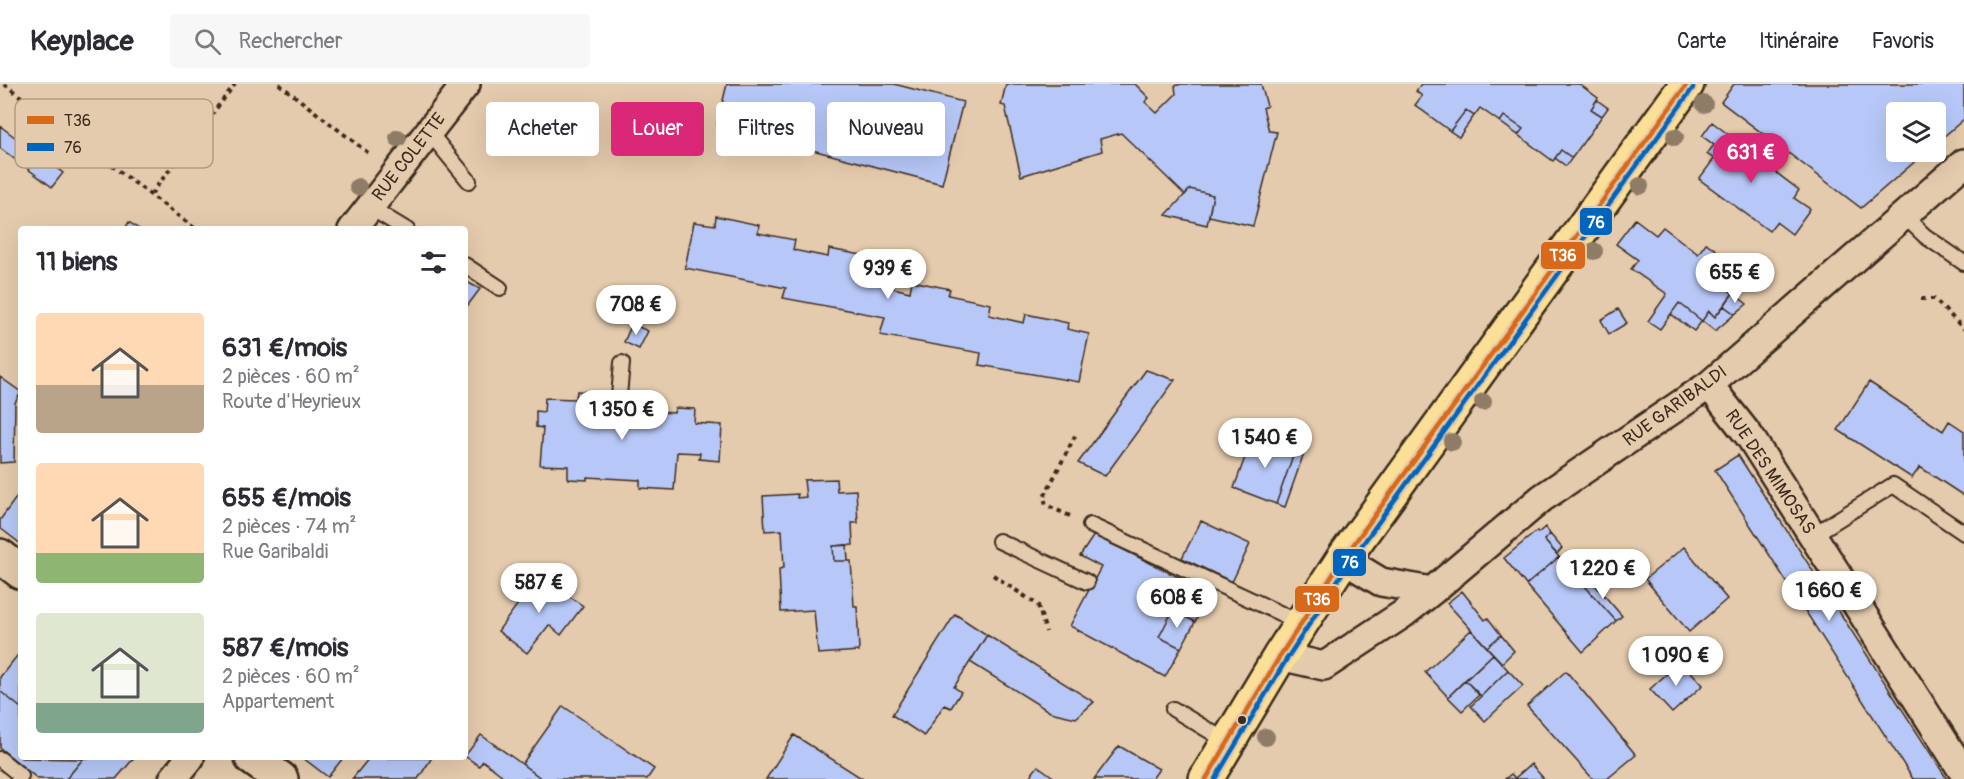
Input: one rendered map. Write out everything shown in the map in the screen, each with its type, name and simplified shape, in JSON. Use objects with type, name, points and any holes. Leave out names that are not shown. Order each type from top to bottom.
[{"type":"main road","points":[[1206,779],[1280,656],[1343,558],[1687,84]]},
{"type":"street","name":"RUE COLETTE","points":[[355,226],[466,84]]},
{"type":"street","name":"RUE GARIBALDI","points":[[1280,656],[1324,666],[1403,614],[1542,498],[1709,385],[1964,163]]},
{"type":"street","name":"RUE DES MIMOSAS","points":[[1709,385],[1750,437],[1964,773]]},
{"type":"street","points":[[0,556],[18,570]]},
{"type":"street","points":[[1343,558],[1382,582],[1432,591]]},
{"type":"street","points":[[172,779],[188,760]]},
{"type":"street","points":[[255,760],[281,779]]},
{"type":"lane","points":[[429,132],[469,182]]},
{"type":"lane","points":[[369,207],[400,226]]},
{"type":"lane","points":[[1903,214],[1924,236],[1964,263]]},
{"type":"lane","points":[[468,267],[500,288]]},
{"type":"lane","points":[[618,407],[622,363]]},
{"type":"lane","points":[[1813,535],[1893,485],[1964,533]]},
{"type":"lane","points":[[1090,525],[1301,623]]},
{"type":"lane","points":[[999,541],[1088,582]]},
{"type":"lane","points":[[1173,709],[1228,742]]},
{"type":"lane","points":[[0,759],[22,778]]},
{"type":"path","points":[[4,84],[24,99]]},
{"type":"path","points":[[213,113],[235,84]]},
{"type":"path","points":[[279,84],[395,174]]},
{"type":"path","points":[[116,168],[192,226]]},
{"type":"path","points":[[151,194],[171,168]]},
{"type":"path","points":[[1921,298],[1934,299],[1964,329]]},
{"type":"path","points":[[1077,432],[1044,497],[1046,505],[1090,525]]},
{"type":"path","points":[[993,575],[1038,605],[1046,632]]},
{"type":"building","points":[[727,84],[894,84],[963,102],[942,184],[835,156],[945,156],[945,102],[827,102],[827,154],[815,151],[815,102],[723,102]]},
{"type":"building","points":[[1006,84],[1135,84],[1149,98],[1145,102],[1157,113],[1176,94],[1175,86],[1181,84],[1261,84],[1267,106],[1263,108],[1269,131],[1277,132],[1253,226],[1209,216],[1213,195],[1190,189],[1185,195],[1121,133],[1100,139],[1102,151],[1021,176],[1005,106],[1001,105]]},
{"type":"building","points":[[1421,84],[1579,84],[1598,98],[1591,109],[1602,116],[1572,158],[1561,150],[1553,161],[1518,135],[1523,129],[1504,116],[1500,122],[1480,108],[1474,116],[1466,110],[1450,131],[1415,105],[1422,96],[1416,91]]},
{"type":"building","points":[[1734,84],[1964,84],[1964,119],[1946,135],[1946,102],[1886,102],[1886,162],[1914,162],[1861,208],[1721,102]]},
{"type":"building","points":[[1597,100],[1608,108],[1602,116],[1591,109]]},
{"type":"building","points":[[1466,110],[1474,116],[1459,137],[1450,131]]},
{"type":"building","points":[[1504,116],[1523,129],[1518,135],[1500,122]]},
{"type":"building","points":[[1712,122],[1799,190],[1794,198],[1810,209],[1792,234],[1776,222],[1769,231],[1699,179],[1714,159],[1707,154],[1714,145],[1702,136]]},
{"type":"building","points":[[0,126],[15,137],[15,159],[0,148]]},
{"type":"building","points":[[1561,150],[1572,158],[1566,166],[1555,158]]},
{"type":"building","points":[[27,168],[56,168],[63,173],[52,187]]},
{"type":"building","points":[[1190,189],[1213,195],[1207,225],[1166,215]]},
{"type":"building","points":[[716,216],[759,225],[758,233],[795,240],[793,250],[828,257],[829,249],[873,257],[871,265],[894,268],[889,287],[910,292],[912,281],[950,289],[948,295],[991,304],[989,315],[1024,323],[1026,314],[1068,323],[1067,329],[1089,334],[1079,382],[979,365],[981,353],[880,335],[885,317],[783,298],[786,288],[685,268],[694,222],[715,225]]},
{"type":"building","points":[[1635,219],[1656,235],[1663,227],[1698,254],[1706,243],[1720,253],[1712,265],[1733,281],[1727,289],[1733,293],[1715,317],[1709,311],[1702,321],[1679,303],[1660,329],[1648,321],[1667,294],[1631,269],[1638,260],[1616,244]]},
{"type":"building","points":[[468,283],[480,289],[468,305]]},
{"type":"building","points":[[1733,293],[1747,304],[1735,314],[1724,306]]},
{"type":"building","points":[[1679,303],[1702,321],[1694,331],[1671,314]]},
{"type":"building","points":[[1724,306],[1735,314],[1715,331],[1702,321],[1709,311],[1715,317]]},
{"type":"building","points":[[1618,309],[1627,323],[1609,334],[1601,320]]},
{"type":"building","points":[[632,324],[648,331],[639,349],[624,342]]},
{"type":"building","points":[[1146,370],[1175,380],[1105,476],[1078,463]]},
{"type":"building","points":[[0,377],[18,390],[18,398],[15,403],[14,462],[0,463]]},
{"type":"building","points":[[1869,382],[1943,431],[1949,421],[1964,431],[1964,496],[1920,467],[1912,478],[1838,430]]},
{"type":"building","points":[[577,391],[599,393],[597,410],[610,411],[609,424],[627,425],[628,410],[674,413],[675,408],[695,409],[694,423],[722,425],[720,461],[699,459],[700,453],[677,452],[674,490],[640,488],[640,480],[587,477],[587,480],[568,479],[568,466],[540,465],[543,428],[536,427],[536,411],[544,412],[545,398],[576,399]]},
{"type":"building","points":[[610,411],[628,412],[627,425],[609,424]]},
{"type":"building","points":[[1253,435],[1295,450],[1276,504],[1234,488]]},
{"type":"building","points":[[1295,450],[1304,453],[1285,507],[1276,504]]},
{"type":"building","points":[[1738,455],[1947,779],[1913,779],[1715,470]]},
{"type":"building","points":[[836,479],[837,491],[856,490],[858,523],[852,523],[853,545],[833,546],[834,561],[851,561],[854,606],[857,606],[859,651],[818,654],[814,610],[781,612],[779,569],[784,568],[782,530],[765,531],[763,496],[798,494],[797,498],[806,497],[804,480]]},
{"type":"building","points":[[18,495],[18,542],[0,528],[0,520]]},
{"type":"building","points":[[1201,521],[1250,544],[1232,582],[1182,558]]},
{"type":"building","points":[[1545,527],[1550,534],[1544,540],[1559,557],[1526,585],[1504,558]]},
{"type":"building","points":[[1550,534],[1562,548],[1557,554],[1544,540]]},
{"type":"building","points":[[1094,535],[1210,593],[1195,622],[1173,610],[1159,637],[1181,648],[1165,677],[1070,626],[1101,567],[1080,556]]},
{"type":"building","points":[[847,545],[848,561],[834,561],[833,546]]},
{"type":"building","points":[[1684,547],[1727,599],[1689,632],[1645,579]]},
{"type":"building","points":[[1559,557],[1616,621],[1583,652],[1526,585]]},
{"type":"building","points":[[539,575],[583,606],[561,635],[549,625],[527,653],[498,631]]},
{"type":"building","points":[[1590,579],[1622,616],[1616,621],[1584,585]]},
{"type":"building","points":[[1462,591],[1485,620],[1488,618],[1501,635],[1487,647],[1447,603]]},
{"type":"building","points":[[1173,610],[1195,622],[1181,648],[1159,637]]},
{"type":"building","points":[[955,614],[987,635],[954,687],[961,692],[951,708],[944,705],[924,736],[892,715]]},
{"type":"building","points":[[1471,630],[1493,654],[1448,697],[1425,672]]},
{"type":"building","points":[[987,635],[1094,702],[1076,718],[1050,712],[970,662]]},
{"type":"building","points":[[1501,635],[1514,651],[1502,663],[1487,647]]},
{"type":"building","points":[[1493,654],[1508,670],[1481,696],[1465,680]]},
{"type":"building","points":[[18,655],[18,706],[0,691],[0,677]]},
{"type":"building","points":[[1681,661],[1703,685],[1672,713],[1650,689]]},
{"type":"building","points":[[1508,670],[1523,686],[1485,721],[1471,706]]},
{"type":"building","points":[[1566,671],[1636,755],[1607,779],[1593,779],[1527,706]]},
{"type":"building","points":[[1465,680],[1479,695],[1462,711],[1448,697]]},
{"type":"building","points":[[0,691],[18,706],[18,760],[82,760],[66,779],[38,779],[0,748]]},
{"type":"building","points":[[563,706],[654,769],[647,779],[542,779],[522,764]]},
{"type":"building","points":[[481,735],[542,779],[507,779],[483,761],[479,766],[468,758],[468,752]]},
{"type":"building","points":[[794,735],[863,779],[766,779]]},
{"type":"building","points":[[1119,746],[1159,769],[1152,779],[1094,779]]},
{"type":"building","points":[[82,760],[132,760],[116,779],[66,779]]},
{"type":"building","points":[[306,760],[341,760],[328,777]]},
{"type":"building","points":[[367,760],[430,760],[418,779],[352,779]]},
{"type":"building","points":[[1531,764],[1544,779],[1505,779],[1511,774],[1515,778]]},
{"type":"building","points":[[1038,766],[1056,779],[1028,779]]},
{"type":"transit line","name":"T36","points":[[1206,779],[1280,656],[1343,559],[1687,84]]},
{"type":"transit line","name":"76","points":[[1215,779],[1286,660],[1349,563],[1693,88]]}]
